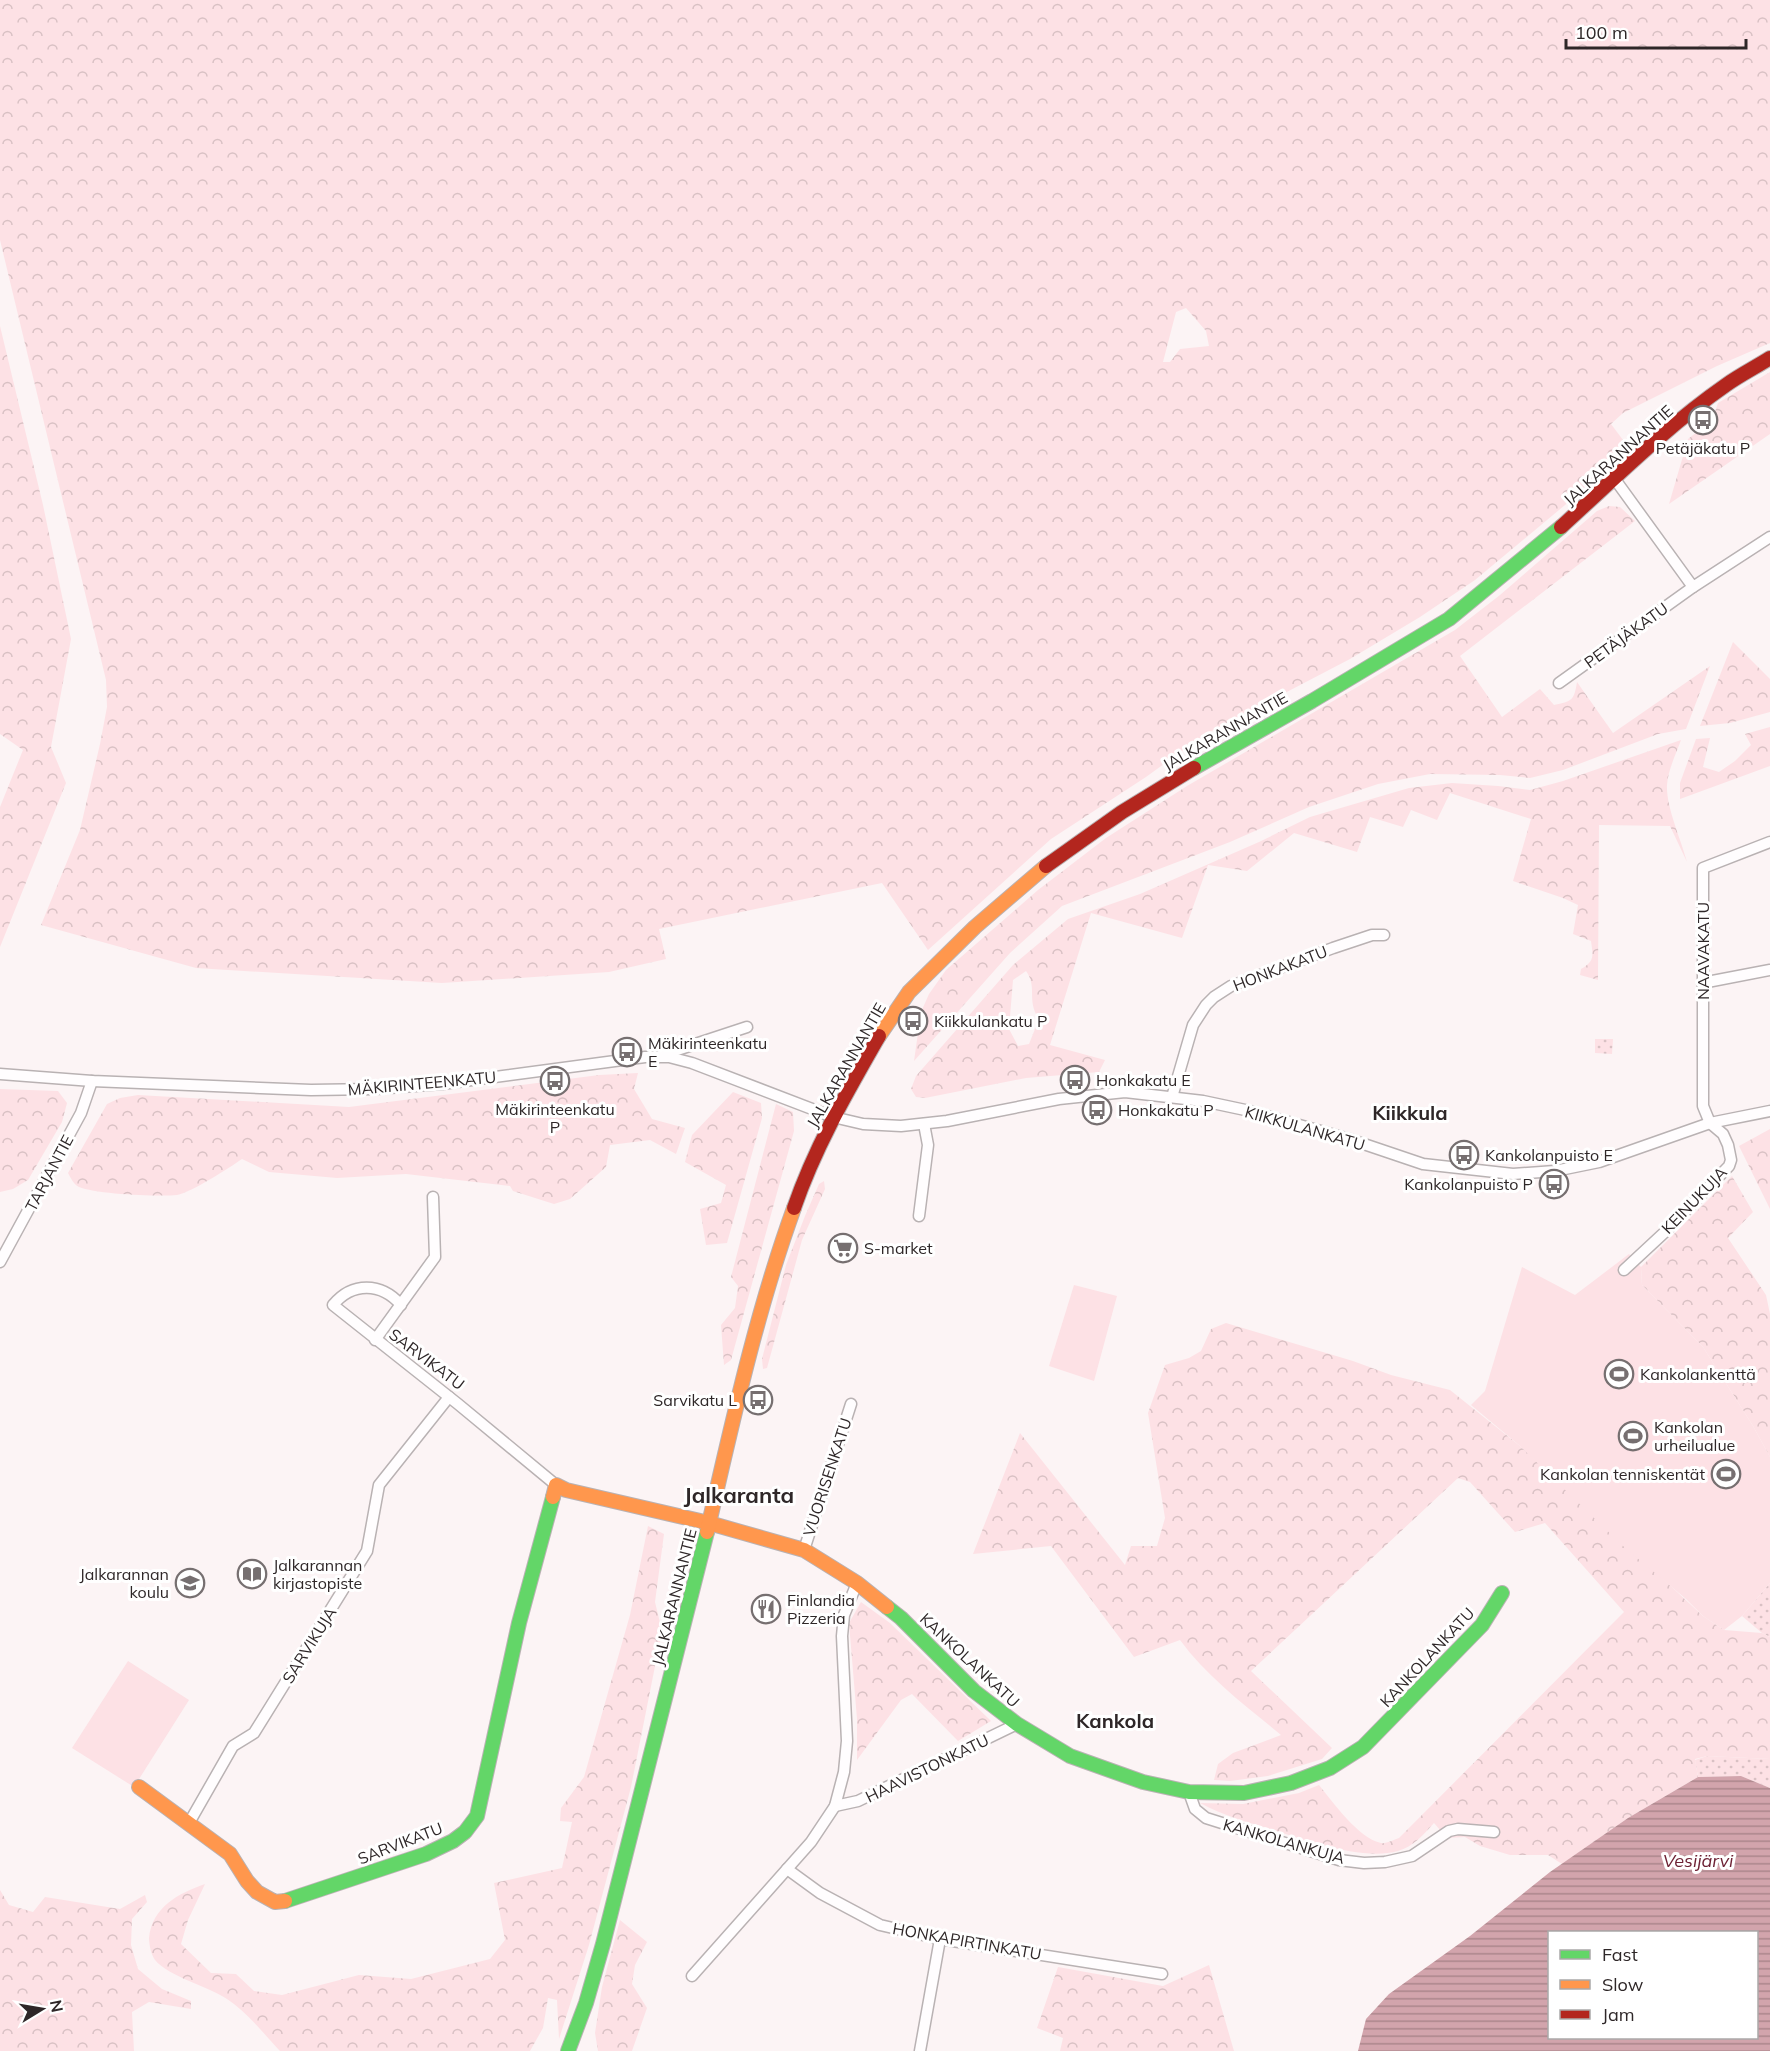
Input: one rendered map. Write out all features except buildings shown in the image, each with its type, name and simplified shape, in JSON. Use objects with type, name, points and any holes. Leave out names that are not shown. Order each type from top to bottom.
[{"type":"main road","name":"JALKARANNANTIE","points":[[568,2051],[586,2003],[603,1944],[691,1600],[759,1318],[779,1248],[805,1176],[833,1117],[885,1025],[909,992],[975,927],[1042,869],[1122,812],[1215,755],[1312,701],[1449,619],[1562,527],[1614,478],[1727,384],[1770,358]]},
{"type":"main road","name":"SARVIKATU","points":[[139,1787],[230,1854],[257,1892],[275,1902],[289,1900],[426,1854],[453,1841],[465,1832],[477,1816],[519,1623],[556,1485],[566,1490],[709,1523]]},
{"type":"main road","name":"KANKOLANKATU","points":[[709,1523],[804,1550],[857,1583],[901,1618],[975,1691],[1017,1724],[1070,1756],[1143,1782],[1189,1792],[1244,1793],[1292,1783],[1330,1768],[1363,1747],[1445,1665],[1482,1626],[1502,1593]]},
{"type":"street","points":[[1614,478],[1693,587]]},
{"type":"street","name":"PETÄJÄKATU","points":[[1559,684],[1693,587],[1770,537]]},
{"type":"street","name":"NAAVAKATU","points":[[1703,1106],[1703,868],[1770,842]]},
{"type":"street","name":"HONKAKATU","points":[[1172,1097],[1193,1025],[1214,997],[1231,986],[1333,948],[1372,935],[1384,935]]},
{"type":"street","points":[[1702,982],[1770,970]]},
{"type":"street","points":[[657,1057],[747,1027]]},
{"type":"street","name":"MÄKIRINTEENKATU","points":[[0,1074],[92,1082],[311,1090],[375,1089],[442,1084],[645,1057],[669,1057],[692,1063],[833,1117]]},
{"type":"street","name":"TARJANTIE","points":[[0,1262],[81,1113],[92,1082]]},
{"type":"street","name":"KIIKKULANKATU","points":[[833,1117],[883,1126],[924,1124],[1059,1099],[1125,1092],[1172,1097],[1250,1111],[1348,1139],[1423,1164],[1514,1173],[1555,1171],[1599,1162],[1710,1123],[1770,1111]]},
{"type":"street","name":"KEINUKUJA","points":[[1624,1270],[1666,1231],[1729,1166],[1731,1160],[1728,1145],[1723,1134],[1710,1123],[1703,1106]]},
{"type":"street","points":[[919,1216],[928,1145],[924,1124]]},
{"type":"street","points":[[375,1340],[435,1257],[433,1197]]},
{"type":"street","name":"SARVIKATU","points":[[400,1305],[394,1298],[378,1288],[356,1289],[342,1295],[333,1305],[556,1485]]},
{"type":"street","name":"SARVIKUJA","points":[[189,1823],[232,1746],[254,1733],[367,1551],[379,1485],[449,1397]]},
{"type":"street","name":"VUORISENKATU","points":[[804,1550],[851,1404]]},
{"type":"street","points":[[692,1976],[811,1842],[836,1806],[844,1772],[847,1741],[842,1636],[844,1615],[857,1583]]},
{"type":"street","name":"HAAVISTONKATU","points":[[836,1806],[858,1801],[1017,1724]]},
{"type":"street","name":"KANKOLANKUJA","points":[[1189,1792],[1195,1809],[1206,1818],[1340,1860],[1385,1862],[1412,1856],[1449,1831],[1458,1829],[1494,1832]]},
{"type":"street","name":"HONKAPIRTINKATU","points":[[787,1869],[820,1893],[880,1924],[940,1939],[1162,1974]]},
{"type":"street","points":[[920,2051],[940,1939]]},
{"type":"green space","points":[[0,0],[1770,0],[1770,343],[1717,366],[1623,413],[1611,424],[1629,448],[1475,580],[1420,617],[1350,659],[1204,735],[1146,777],[1051,839],[928,950],[882,883],[659,929],[666,959],[609,972],[442,983],[196,968],[41,925],[80,830],[107,707],[106,680],[0,240]],"holes":[[[1186,308],[1206,331],[1209,346],[1180,349],[1170,362],[1163,362],[1176,312]]]},
{"type":"green space","points":[[0,326],[43,505],[71,639],[51,747],[66,783],[0,947],[0,807],[23,750],[0,734]]},
{"type":"green space","points":[[1770,372],[1770,434],[1669,504],[1688,439],[1712,420],[1718,403]]},
{"type":"green space","points":[[1609,506],[1620,507],[1635,521],[1460,656],[1502,717],[1540,689],[1554,705],[1568,701],[1575,693],[1577,682],[1613,733],[1710,666],[1686,729],[1658,734],[1563,770],[1530,778],[1430,774],[1378,784],[1309,807],[1230,842],[1062,906],[1010,953],[914,1061],[921,1012],[929,994],[946,970],[1038,890],[1106,838],[1187,786],[1455,630],[1500,595],[1597,511]]},
{"type":"green space","points":[[1733,642],[1770,679],[1770,712],[1730,723],[1700,726]]},
{"type":"green space","points":[[1770,727],[1770,766],[1680,799],[1680,783],[1696,739],[1710,738],[1703,767],[1719,772],[1735,761],[1751,745],[1745,734]]},
{"type":"green space","points":[[1681,740],[1672,762],[1667,794],[1687,862],[1670,826],[1599,825],[1598,980],[1580,975],[1581,969],[1591,961],[1592,954],[1591,941],[1573,934],[1578,905],[1513,881],[1531,819],[1450,793],[1437,820],[1411,810],[1403,827],[1370,817],[1357,852],[1294,833],[1247,871],[1208,865],[1182,938],[1091,913],[1050,1045],[1105,1060],[1099,1072],[1026,1078],[925,1098],[916,1097],[911,1089],[916,1076],[1013,965],[1068,919],[1140,894],[1310,817],[1409,788],[1452,783],[1530,790],[1563,781]],"holes":[[[1026,971],[1033,1006],[1039,1019],[1029,1044],[1018,1046],[1009,1029],[1013,980]]]},
{"type":"green space","points":[[1595,1039],[1613,1039],[1612,1054],[1595,1053]]},
{"type":"green space","points":[[638,1073],[634,1089],[652,1119],[685,1128],[676,1154],[650,1140],[610,1145],[606,1167],[570,1199],[554,1204],[513,1191],[510,1186],[406,1174],[337,1178],[269,1172],[242,1159],[201,1185],[177,1195],[156,1196],[87,1189],[75,1184],[68,1173],[107,1104],[120,1098],[138,1095],[349,1107],[599,1075]]},
{"type":"green space","points":[[0,1089],[58,1091],[67,1103],[62,1122],[28,1180],[13,1189],[0,1192]]},
{"type":"green space","points":[[733,1092],[761,1103],[762,1118],[727,1243],[706,1245],[700,1209],[721,1203],[726,1185],[685,1162],[692,1135]]},
{"type":"green space","points":[[776,1104],[793,1112],[794,1131],[731,1360],[724,1365],[721,1325],[735,1308],[738,1286],[731,1277]]},
{"type":"green space","points":[[1770,1129],[1770,1209],[1739,1146]]},
{"type":"green space","points":[[1732,1176],[1753,1212],[1728,1238],[1766,1295],[1770,1314],[1770,1457],[1703,1347],[1642,1285],[1641,1267]]},
{"type":"green space","points":[[824,1181],[825,1189],[802,1240],[767,1368],[763,1369],[762,1359],[786,1265],[819,1184]]},
{"type":"green space","name":"Kankolan urheilualue","points":[[1629,1254],[1641,1267],[1642,1285],[1703,1347],[1770,1457],[1770,1583],[1742,1616],[1724,1630],[1703,1616],[1623,1546],[1520,1446],[1471,1405],[1485,1391],[1522,1267],[1575,1295]]},
{"type":"green space","points":[[1074,1285],[1117,1296],[1094,1381],[1049,1366]]},
{"type":"green space","points":[[1226,1323],[1353,1361],[1391,1375],[1450,1390],[1520,1446],[1703,1616],[1724,1630],[1762,1633],[1770,1637],[1770,1759],[1707,1756],[1695,1759],[1698,1777],[1628,1818],[1562,1864],[1548,1855],[1510,1855],[1480,1846],[1465,1837],[1447,1838],[1434,1823],[1418,1840],[1398,1851],[1352,1852],[1245,1821],[1200,1803],[1243,1804],[1299,1793],[1319,1785],[1355,1827],[1373,1840],[1381,1843],[1399,1838],[1624,1612],[1545,1523],[1515,1532],[1470,1482],[1458,1478],[1251,1671],[1332,1748],[1322,1759],[1268,1776],[1230,1781],[1214,1780],[1218,1764],[1233,1753],[1281,1735],[1215,1679],[1180,1640],[1134,1657],[1051,1546],[973,1554],[1020,1433],[1125,1565],[1131,1546],[1157,1546],[1165,1518],[1148,1413],[1165,1365],[1189,1358],[1201,1351],[1211,1329]]},
{"type":"green space","points":[[648,1526],[664,1534],[655,1602],[662,1631],[631,1787],[589,1945],[559,2039],[557,2000],[548,1998],[543,2028],[530,2051],[280,2051],[234,2004],[169,1971],[155,1960],[150,1949],[149,1938],[155,1918],[168,1903],[205,1884],[188,1920],[181,1944],[211,1973],[236,1974],[254,1991],[282,1995],[359,1975],[411,1979],[490,1959],[505,1940],[494,1883],[562,1868],[572,1822],[560,1821],[561,1808],[584,1777],[630,1615]]},
{"type":"green space","points":[[1770,1583],[1770,1637],[1742,1616]]},
{"type":"green space","points":[[861,1602],[890,1623],[991,1721],[958,1741],[912,1694],[901,1700],[857,1760],[857,1719],[849,1623]]},
{"type":"green space","points":[[128,1661],[189,1700],[134,1787],[72,1748]]},
{"type":"green space","points":[[1707,1756],[1770,1759],[1770,1788],[1741,1776],[1698,1777],[1695,1760]]},
{"type":"green space","points":[[0,1890],[9,1905],[33,1912],[45,1897],[120,1909],[145,1895],[147,1902],[132,1919],[131,1945],[138,1969],[162,1989],[191,2001],[191,2009],[149,2002],[132,2012],[134,2051],[0,2051]]},
{"type":"green space","points":[[620,1920],[647,1942],[635,1965],[632,1984],[647,2008],[632,2051],[598,2051],[595,2033],[602,1987]]},
{"type":"green space","points":[[1209,1965],[1234,2051],[1060,2051],[1063,2038],[1037,2028],[1058,1967],[1163,1986]]},
{"type":"water","name":"Vesijärvi","points":[[1741,1776],[1770,1788],[1770,2051],[1358,2051],[1366,2019],[1389,1994],[1470,1936],[1550,1872],[1628,1818],[1698,1777]]},
{"type":"traffic: fast","points":[[1194,768],[1449,619],[1561,527]]},
{"type":"traffic: fast","points":[[285,1901],[426,1854],[453,1841],[465,1832],[477,1816],[519,1623],[553,1497]]},
{"type":"traffic: fast","points":[[568,2051],[586,2003],[603,1944],[707,1532]]},
{"type":"traffic: fast","points":[[887,1607],[901,1618],[974,1691],[1017,1724],[1070,1756],[1143,1782],[1189,1792],[1244,1793],[1291,1783],[1330,1768],[1363,1747],[1482,1625],[1502,1593]]},
{"type":"traffic: slow","points":[[879,1036],[909,992],[975,927],[1046,866]]},
{"type":"traffic: slow","points":[[707,1532],[756,1328],[794,1208]]},
{"type":"traffic: slow","points":[[553,1497],[556,1485],[566,1490],[709,1523],[804,1550],[857,1583],[887,1607]]},
{"type":"traffic: slow","points":[[139,1787],[230,1854],[257,1892],[275,1902],[285,1901]]},
{"type":"traffic: jam","points":[[1561,527],[1642,453],[1704,401],[1731,381],[1770,358]]},
{"type":"traffic: jam","points":[[1046,866],[1122,812],[1194,768]]},
{"type":"traffic: jam","points":[[794,1208],[822,1142],[879,1036]]},
{"type":"place","name":"Petäjäkatu P","points":[[1703,420]]},
{"type":"place","name":"Kiikkulankatu P","points":[[913,1021]]},
{"type":"place","name":"Mäkirinteenkatu E","points":[[627,1052]]},
{"type":"place","name":"Honkakatu E","points":[[1075,1080]]},
{"type":"place","name":"Mäkirinteenkatu P","points":[[555,1081]]},
{"type":"place","name":"Honkakatu P","points":[[1097,1110]]},
{"type":"place","name":"Kankolanpuisto E","points":[[1464,1155]]},
{"type":"place","name":"Kankolanpuisto P","points":[[1554,1184]]},
{"type":"place","name":"S-market","points":[[843,1248]]},
{"type":"place","name":"Kankolankenttä","points":[[1619,1374]]},
{"type":"place","name":"Sarvikatu L","points":[[758,1400]]},
{"type":"place","name":"Kankolan urheilualue","points":[[1633,1436]]},
{"type":"place","name":"Kankolan tenniskentät","points":[[1726,1474]]},
{"type":"place","name":"Jalkarannan kirjastopiste","points":[[252,1574]]},
{"type":"place","name":"Jalkarannan koulu","points":[[190,1583]]},
{"type":"place","name":"Finlandia Pizzeria","points":[[766,1609]]},
{"type":"district","name":"Kiikkula","points":[[1410,1112]]},
{"type":"district","name":"Jalkaranta","points":[[739,1495]]},
{"type":"district","name":"Kankola","points":[[1115,1720]]}]
